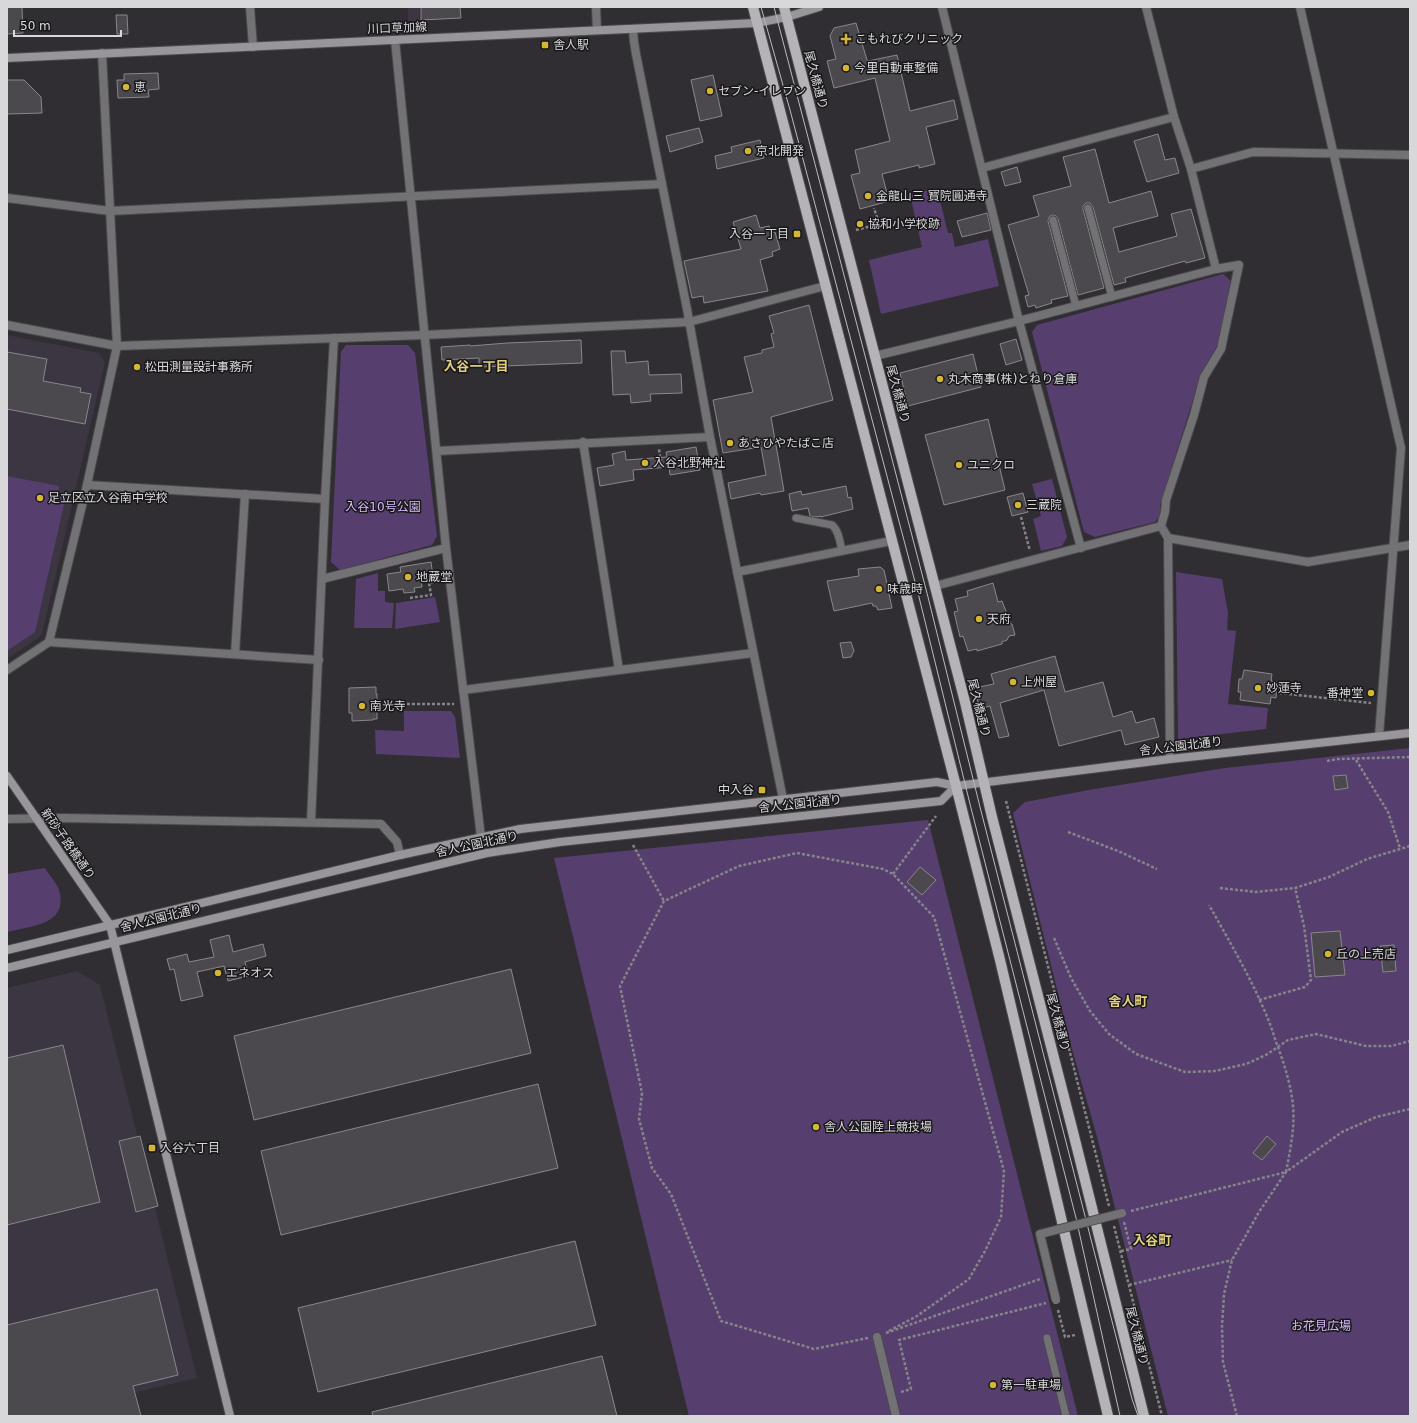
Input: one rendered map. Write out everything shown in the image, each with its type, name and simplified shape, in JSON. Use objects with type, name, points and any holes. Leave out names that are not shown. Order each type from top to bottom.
[{"type":"main road","points":[[753,7],[956,786],[1108,1416]]},
{"type":"main road","name":"尾久橋通り","points":[[785,12],[935,586],[1144,1416]]},
{"type":"street","points":[[250,7],[253,47]]},
{"type":"street","points":[[596,7],[597,30]]},
{"type":"street","name":"川口草加線","points":[[7,58],[757,23],[785,12],[819,7]]},
{"type":"street","points":[[942,7],[1019,321],[1081,548]]},
{"type":"street","points":[[1146,7],[1174,117],[1191,169],[1216,269]]},
{"type":"street","points":[[1300,7],[1401,448],[1379,736]]},
{"type":"street","points":[[633,29],[634,42],[710,437],[783,799]]},
{"type":"street","points":[[395,40],[446,548],[462,690],[481,836]]},
{"type":"street","points":[[49,642],[87,485],[117,346],[102,53]]},
{"type":"street","points":[[982,168],[1174,117]]},
{"type":"street","points":[[1191,169],[1253,152],[1410,155]]},
{"type":"street","points":[[7,198],[110,211],[662,184]]},
{"type":"street","points":[[875,356],[1019,321],[1216,269],[1240,265],[1221,349],[1204,377],[1194,415],[1166,500],[1165,512],[1161,526],[1168,538],[1170,759]]},
{"type":"street","points":[[7,325],[117,346],[424,335],[689,322],[825,286]]},
{"type":"street","points":[[311,822],[325,499],[334,338]]},
{"type":"street","points":[[437,451],[583,442],[710,437]]},
{"type":"street","points":[[583,442],[619,670]]},
{"type":"street","points":[[87,485],[325,499]]},
{"type":"street","points":[[235,654],[245,494]]},
{"type":"street","points":[[935,586],[1161,526]]},
{"type":"street","points":[[1168,538],[1308,562],[1410,545]]},
{"type":"street","points":[[737,572],[891,541]]},
{"type":"street","points":[[322,579],[446,548]]},
{"type":"street","points":[[7,670],[49,642],[319,660]]},
{"type":"street","points":[[462,690],[753,653]]},
{"type":"street","name":"舎人公園北通り","points":[[7,950],[400,855],[481,836],[520,829],[937,782],[956,786],[984,783],[1170,759],[1410,733]]},
{"type":"street","name":"新砂子路橋通り","points":[[7,776],[110,925]]},
{"type":"street","name":"舎人公園北通り","points":[[7,968],[487,853],[560,842],[941,801],[956,786]]},
{"type":"street","points":[[7,819],[35,818],[381,824],[397,842],[400,855]]},
{"type":"street","points":[[110,925],[230,1416]]},
{"type":"street","points":[[1056,1300],[1040,1234],[1122,1213]]},
{"type":"street","points":[[877,1337],[896,1416]]},
{"type":"lane","points":[[1088,208],[1112,296]]},
{"type":"lane","points":[[1053,220],[1076,306]]},
{"type":"lane","points":[[796,518],[832,525],[839,537],[842,551]]},
{"type":"lane","points":[[1047,1338],[1066,1416]]},
{"type":"path","points":[[856,230],[879,224],[874,208]]},
{"type":"path","points":[[653,466],[661,464],[658,439]]},
{"type":"path","points":[[1021,517],[1033,560]]},
{"type":"path","points":[[410,598],[431,595],[429,583],[440,580]]},
{"type":"path","points":[[1279,693],[1382,704]]},
{"type":"path","points":[[382,704],[454,704]]},
{"type":"path","points":[[1337,752],[1338,759]]},
{"type":"path","points":[[1327,761],[1338,759],[1356,760],[1410,757]]},
{"type":"path","points":[[1356,760],[1388,812],[1400,848]]},
{"type":"path","points":[[1006,801],[1111,1213]]},
{"type":"path","points":[[893,874],[936,816]]},
{"type":"path","points":[[1068,832],[1118,851],[1157,869]]},
{"type":"path","points":[[633,845],[664,901]]},
{"type":"path","points":[[1220,888],[1256,892],[1295,888],[1329,877],[1367,859],[1410,846]]},
{"type":"path","points":[[877,1337],[917,1316],[969,1279],[985,1251],[1001,1217],[1004,1171],[934,917],[893,874],[883,869],[797,853],[739,866],[664,901],[620,986],[642,1093],[638,1119],[652,1168],[671,1194],[721,1322],[814,1349],[877,1337],[1042,1278]]},
{"type":"path","points":[[1259,1000],[1305,988],[1311,980],[1304,926],[1295,888]]},
{"type":"path","points":[[1209,906],[1241,963],[1259,1000],[1284,1063],[1290,1085],[1293,1107],[1291,1145],[1286,1172]]},
{"type":"path","points":[[1054,938],[1071,978],[1090,1011],[1109,1034],[1136,1054],[1185,1072],[1215,1071],[1246,1064],[1266,1055],[1288,1040],[1316,1034],[1366,1046],[1392,1046],[1410,1041]]},
{"type":"path","points":[[1237,1416],[1223,1362],[1222,1326],[1224,1294],[1232,1260],[1259,1212],[1286,1172],[1342,1132],[1376,1117],[1410,1109]]},
{"type":"path","points":[[1121,1251],[1131,1249],[1122,1213],[1286,1172]]},
{"type":"path","points":[[1113,1220],[1162,1416]]},
{"type":"path","points":[[1129,1285],[1232,1260]]},
{"type":"path","points":[[891,1395],[911,1389],[899,1340],[1056,1300],[1065,1337],[1075,1335]]},
{"type":"shaded area","points":[[408,7],[419,7],[420,21],[408,21]]},
{"type":"shaded area","name":"足立区立入谷南中学校","points":[[7,335],[99,353],[105,362],[42,634],[7,659]]},
{"type":"shaded area","points":[[77,971],[100,985],[197,1378],[34,1416],[7,1416],[7,988]]},
{"type":"green space","points":[[937,188],[948,233],[952,233],[955,247],[988,239],[999,286],[881,314],[869,260],[922,247],[910,195]]},
{"type":"green space","points":[[1223,274],[1231,281],[1218,344],[1201,374],[1160,505],[1161,514],[1155,522],[1095,537],[1084,532],[1032,332],[1037,325]]},
{"type":"green space","name":"入谷10号公園","points":[[346,345],[408,345],[415,353],[437,536],[432,545],[340,570],[331,562],[341,352]]},
{"type":"green space","points":[[7,476],[59,486],[58,494],[66,496],[35,632],[7,651]]},
{"type":"green space","points":[[1052,479],[1067,537],[1062,546],[1041,551],[1033,519],[1041,516],[1032,484]]},
{"type":"green space","points":[[1176,572],[1222,579],[1228,613],[1227,630],[1236,631],[1228,704],[1268,708],[1266,729],[1178,739]]},
{"type":"green space","points":[[378,573],[378,591],[385,591],[385,602],[394,603],[392,628],[354,628],[356,579]]},
{"type":"green space","points":[[435,597],[440,622],[395,629],[396,603]]},
{"type":"green space","points":[[404,711],[451,711],[455,717],[460,758],[376,754],[375,730],[404,731]]},
{"type":"green space","name":"お花見広場","points":[[1410,748],[1410,1416],[1168,1416],[1096,1133],[1072,1049],[1013,813],[1025,802],[1089,790],[1225,768]]},
{"type":"green space","points":[[928,820],[1078,1416],[689,1416],[554,858]]},
{"type":"green space","points":[[45,868],[59,890],[61,902],[58,910],[53,917],[46,922],[7,932],[7,874]]},
{"type":"building","points":[[7,7],[22,7],[23,33],[7,34]]},
{"type":"building","points":[[421,7],[460,7],[461,18],[421,20]]},
{"type":"building","points":[[116,15],[127,15],[128,34],[117,34]]},
{"type":"building","points":[[856,23],[868,61],[897,55],[910,111],[954,100],[958,119],[926,127],[935,164],[919,168],[919,165],[882,174],[889,201],[860,209],[851,175],[860,173],[855,150],[890,141],[875,78],[834,88],[827,61],[836,59],[830,36],[834,28]]},
{"type":"building","points":[[158,73],[159,89],[148,90],[149,97],[118,98],[117,80],[124,80],[124,74]]},
{"type":"building","points":[[713,75],[722,116],[700,121],[691,80]]},
{"type":"building","points":[[7,80],[24,80],[41,97],[42,113],[7,114]]},
{"type":"building","points":[[699,128],[703,142],[670,152],[666,136]]},
{"type":"building","points":[[1158,134],[1165,160],[1175,158],[1179,173],[1147,182],[1134,141]]},
{"type":"building","points":[[760,140],[764,158],[717,169],[715,156],[732,152],[731,147]]},
{"type":"building","points":[[1095,149],[1109,203],[1151,191],[1158,216],[1113,228],[1119,252],[1177,236],[1171,214],[1191,209],[1205,258],[1186,263],[1185,261],[1125,278],[1126,282],[1114,285],[1093,207],[1090,203],[1086,203],[1083,206],[1083,209],[1104,288],[1078,295],[1058,219],[1056,216],[1052,215],[1049,217],[1048,221],[1068,296],[1051,300],[1052,303],[1036,308],[1035,305],[1028,307],[1025,296],[1029,295],[1008,225],[1039,216],[1033,196],[1071,186],[1063,157]]},
{"type":"building","points":[[1017,167],[1021,182],[1005,186],[1001,172]]},
{"type":"building","points":[[987,213],[991,230],[962,237],[957,221]]},
{"type":"building","points":[[756,215],[760,228],[769,226],[771,233],[775,232],[780,249],[772,252],[773,256],[760,260],[768,291],[704,303],[703,296],[692,298],[684,261],[741,249],[733,222]]},
{"type":"building","points":[[809,305],[833,400],[771,417],[784,491],[761,495],[760,493],[731,499],[728,483],[766,475],[761,447],[723,453],[713,400],[753,392],[744,357],[762,353],[762,350],[774,347],[771,334],[774,333],[769,316]]},
{"type":"building","points":[[1016,339],[1022,360],[1006,365],[1000,344]]},
{"type":"building","points":[[581,340],[582,363],[479,367],[479,358],[442,360],[441,347]]},
{"type":"building","points":[[611,351],[625,351],[626,363],[648,361],[649,375],[681,374],[682,393],[650,394],[651,401],[631,403],[630,394],[613,395]]},
{"type":"building","points":[[7,352],[47,359],[43,381],[81,388],[80,392],[91,394],[85,424],[7,409]]},
{"type":"building","name":"丸木商事(株)とねり倉庫","points":[[973,354],[981,387],[908,406],[900,373]]},
{"type":"building","points":[[988,419],[1005,490],[944,505],[925,435]]},
{"type":"building","points":[[696,447],[700,470],[670,475],[669,467],[633,470],[634,480],[600,486],[597,468],[614,465],[612,454],[625,451],[626,460],[667,457],[666,452]]},
{"type":"building","points":[[846,486],[848,498],[851,497],[853,509],[821,517],[810,516],[808,508],[792,511],[789,494],[801,491],[802,495]]},
{"type":"building","points":[[1023,493],[1028,512],[1012,516],[1007,497]]},
{"type":"building","points":[[431,562],[433,576],[421,577],[422,587],[414,588],[415,592],[404,593],[403,589],[389,591],[387,574],[401,572],[400,567]]},
{"type":"building","points":[[880,567],[884,570],[892,608],[878,610],[872,603],[834,611],[827,581],[859,576],[858,569]]},
{"type":"building","points":[[993,583],[998,602],[1002,601],[1015,635],[1009,636],[1007,640],[1002,642],[1002,644],[977,651],[977,649],[968,651],[963,636],[960,637],[954,612],[958,611],[955,599],[968,596],[967,591]]},
{"type":"building","points":[[851,642],[854,651],[851,657],[843,658],[840,643]]},
{"type":"building","points":[[1055,656],[1065,692],[1103,682],[1113,717],[1132,711],[1136,723],[1154,718],[1159,737],[1125,745],[1121,730],[1059,746],[1044,690],[1000,703],[1009,736],[999,738],[990,706],[980,709],[974,688],[994,684],[991,674]]},
{"type":"building","points":[[1244,670],[1272,674],[1271,681],[1277,682],[1276,698],[1271,697],[1270,704],[1240,700],[1241,692],[1238,692],[1239,679],[1242,679]]},
{"type":"building","points":[[376,687],[377,719],[352,721],[352,713],[349,713],[349,688]]},
{"type":"building","points":[[1346,775],[1348,788],[1335,790],[1333,776]]},
{"type":"building","points":[[920,867],[936,880],[922,895],[907,882]]},
{"type":"building","name":"丘の上売店","points":[[1340,931],[1345,975],[1315,977],[1311,933]]},
{"type":"building","points":[[229,935],[233,952],[263,944],[266,956],[245,962],[248,976],[228,981],[224,966],[197,972],[203,996],[181,1001],[174,969],[170,970],[167,959],[187,954],[189,962],[214,957],[210,940]]},
{"type":"building","points":[[1394,945],[1396,971],[1383,972],[1380,946]]},
{"type":"building","points":[[511,969],[531,1053],[254,1120],[234,1036]]},
{"type":"building","points":[[63,1045],[100,1202],[7,1225],[7,1058]]},
{"type":"building","points":[[538,1084],[558,1168],[281,1235],[261,1151]]},
{"type":"building","points":[[140,1136],[158,1206],[136,1212],[119,1141]]},
{"type":"building","points":[[1267,1136],[1276,1144],[1262,1160],[1253,1153]]},
{"type":"building","points":[[575,1241],[596,1325],[318,1392],[298,1308]]},
{"type":"building","points":[[157,1289],[178,1375],[133,1386],[141,1416],[7,1416],[7,1325]]},
{"type":"building","points":[[602,1356],[617,1416],[373,1416],[372,1412]]},
{"type":"tram line","points":[[761,7],[790,110],[919,597],[971,808],[1076,1218],[1120,1416]]},
{"type":"tram line","points":[[774,7],[928,597],[980,807],[1132,1399],[1138,1416]]},
{"type":"place","name":"こもれびクリニック","points":[[846,39]]},
{"type":"place","name":"舎人駅","points":[[545,45]]},
{"type":"place","name":"今里自動車整備","points":[[846,68]]},
{"type":"place","name":"恵","points":[[126,87]]},
{"type":"place","name":"セブン-イレブン","points":[[710,91]]},
{"type":"place","name":"京北開発","points":[[748,151]]},
{"type":"place","name":"金龍山三 寳院圓通寺","points":[[868,196]]},
{"type":"place","name":"協和小学校跡","points":[[860,224]]},
{"type":"place","name":"入谷一丁目","points":[[797,234]]},
{"type":"place","name":"松田測量設計事務所","points":[[137,367]]},
{"type":"place","name":"丸木商事(株)とねり倉庫","points":[[940,379]]},
{"type":"place","name":"あさひやたばこ店","points":[[730,443]]},
{"type":"place","name":"入谷北野神社","points":[[645,463]]},
{"type":"place","name":"ユニクロ","points":[[959,465]]},
{"type":"place","name":"足立区立入谷南中学校","points":[[40,498]]},
{"type":"place","name":"三蔵院","points":[[1018,505]]},
{"type":"place","name":"地蔵堂","points":[[408,577]]},
{"type":"place","name":"味歳時","points":[[879,589]]},
{"type":"place","name":"天府","points":[[979,619]]},
{"type":"place","name":"上州屋","points":[[1013,682]]},
{"type":"place","name":"妙蓮寺","points":[[1258,688]]},
{"type":"place","name":"番神堂","points":[[1371,693]]},
{"type":"place","name":"南光寺","points":[[362,706]]},
{"type":"place","name":"中入谷","points":[[762,790]]},
{"type":"place","name":"丘の上売店","points":[[1328,954]]},
{"type":"place","name":"エネオス","points":[[218,973]]},
{"type":"place","name":"舎人公園陸上競技場","points":[[816,1127]]},
{"type":"place","name":"入谷六丁目","points":[[152,1148]]},
{"type":"place","name":"第一駐車場","points":[[993,1385]]},
{"type":"district","name":"入谷一丁目","points":[[476,366]]},
{"type":"district","name":"舎人町","points":[[1128,1001]]},
{"type":"district","name":"入谷町","points":[[1152,1240]]}]
